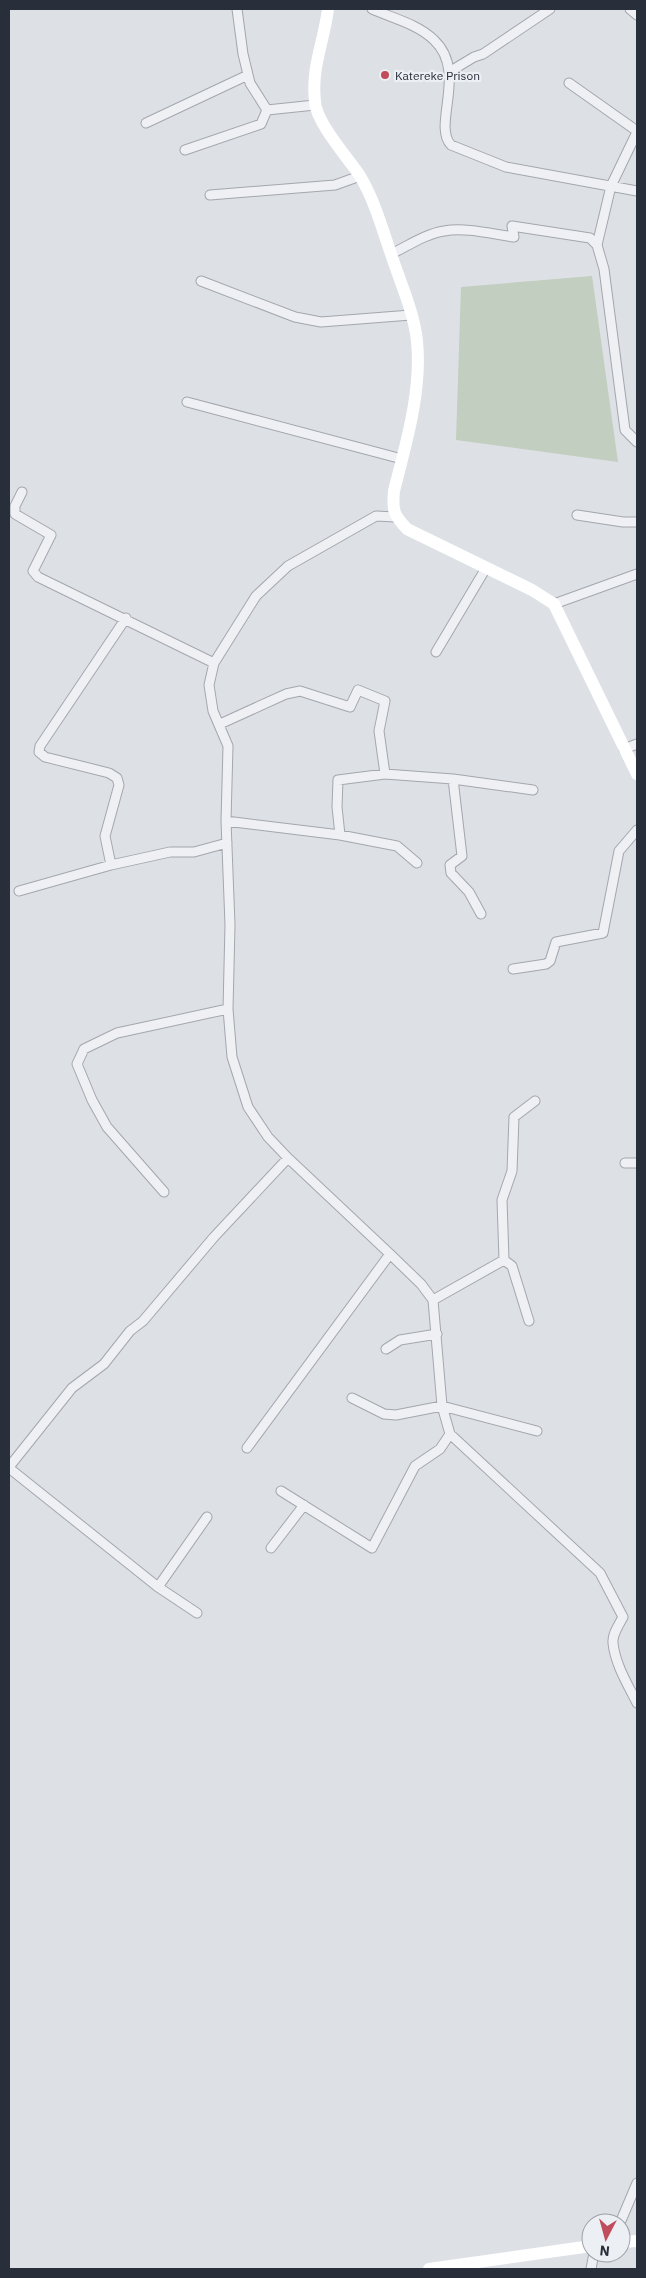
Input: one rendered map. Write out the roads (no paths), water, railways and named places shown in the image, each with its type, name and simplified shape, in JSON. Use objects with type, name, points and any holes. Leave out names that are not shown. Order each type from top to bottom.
[{"type":"street","points":[[237,9],[250,83],[267,110]]},
{"type":"street","points":[[328,9],[316,63],[314,105],[322,121],[360,176],[379,218],[411,314],[417,341],[415,396],[394,498],[395,517],[407,529],[532,590],[554,604],[637,774]]},
{"type":"street","points":[[372,9],[416,28],[434,40],[441,50],[449,72],[450,81],[444,130],[445,139],[451,145],[506,167],[637,191]]},
{"type":"street","points":[[449,72],[474,57],[483,54],[550,9]]},
{"type":"street","points":[[630,9],[637,15]]},
{"type":"street","points":[[146,123],[248,75]]},
{"type":"street","points":[[570,83],[637,132],[610,186],[597,246]]},
{"type":"street","points":[[267,110],[314,105]]},
{"type":"street","points":[[185,150],[261,124],[267,110]]},
{"type":"street","points":[[210,195],[335,185],[360,176]]},
{"type":"street","points":[[391,254],[428,235],[445,231],[470,231],[514,237],[512,226],[590,238],[597,246],[604,269],[625,430],[637,442]]},
{"type":"street","points":[[201,281],[295,317],[321,322],[411,314]]},
{"type":"street","points":[[187,402],[402,459]]},
{"type":"street","points":[[22,492],[15,506],[15,514],[51,535],[33,571],[38,576],[214,663]]},
{"type":"street","points":[[577,515],[623,522],[637,522]]},
{"type":"street","points":[[395,517],[376,516],[288,566],[256,596],[214,663],[209,685],[212,710],[220,724],[228,746],[226,822],[230,925],[228,1009],[232,1057],[248,1107],[268,1137],[421,1284],[433,1300],[442,1406],[450,1434],[600,1572],[623,1617],[616,1630],[613,1642],[625,1681],[637,1703]]},
{"type":"street","points":[[436,652],[486,568]]},
{"type":"street","points":[[554,604],[637,574]]},
{"type":"street","points":[[111,865],[105,836],[119,785],[117,778],[109,772],[45,757],[39,752],[40,746],[126,618]]},
{"type":"street","points":[[220,724],[286,694],[300,691],[350,707],[358,690],[385,701],[379,731],[385,774]]},
{"type":"street","points":[[624,749],[637,744]]},
{"type":"street","points":[[340,835],[337,806],[338,780],[385,774],[453,779],[533,790]]},
{"type":"street","points":[[453,779],[462,856],[450,865],[451,873],[469,892],[481,914]]},
{"type":"street","points":[[226,822],[340,835],[398,846],[417,864]]},
{"type":"street","points":[[513,969],[546,964],[550,961],[556,942],[603,933],[619,852],[637,830]]},
{"type":"street","points":[[19,891],[111,865],[170,852],[194,852],[227,843]]},
{"type":"street","points":[[164,1192],[107,1127],[92,1100],[77,1064],[84,1049],[118,1033],[228,1009]]},
{"type":"street","points":[[504,1260],[502,1200],[512,1172],[514,1117],[535,1100]]},
{"type":"street","points":[[197,1613],[158,1587],[9,1468],[72,1388],[104,1364],[130,1331],[143,1321],[214,1237],[288,1158]]},
{"type":"street","points":[[625,1163],[637,1163]]},
{"type":"street","points":[[247,1448],[390,1254]]},
{"type":"street","points":[[433,1300],[504,1260]]},
{"type":"street","points":[[504,1260],[512,1266],[528,1321]]},
{"type":"street","points":[[386,1349],[400,1340],[437,1334]]},
{"type":"street","points":[[352,1398],[384,1414],[396,1416],[442,1406],[537,1431]]},
{"type":"street","points":[[281,1491],[372,1548],[415,1466],[440,1449],[450,1434]]},
{"type":"street","points":[[271,1548],[304,1505]]},
{"type":"street","points":[[158,1587],[207,1517]]},
{"type":"street","points":[[624,2213],[637,2183]]},
{"type":"street","points":[[429,2269],[581,2247]]},
{"type":"place","name":"Katereke Prison","points":[[385,75]]}]
